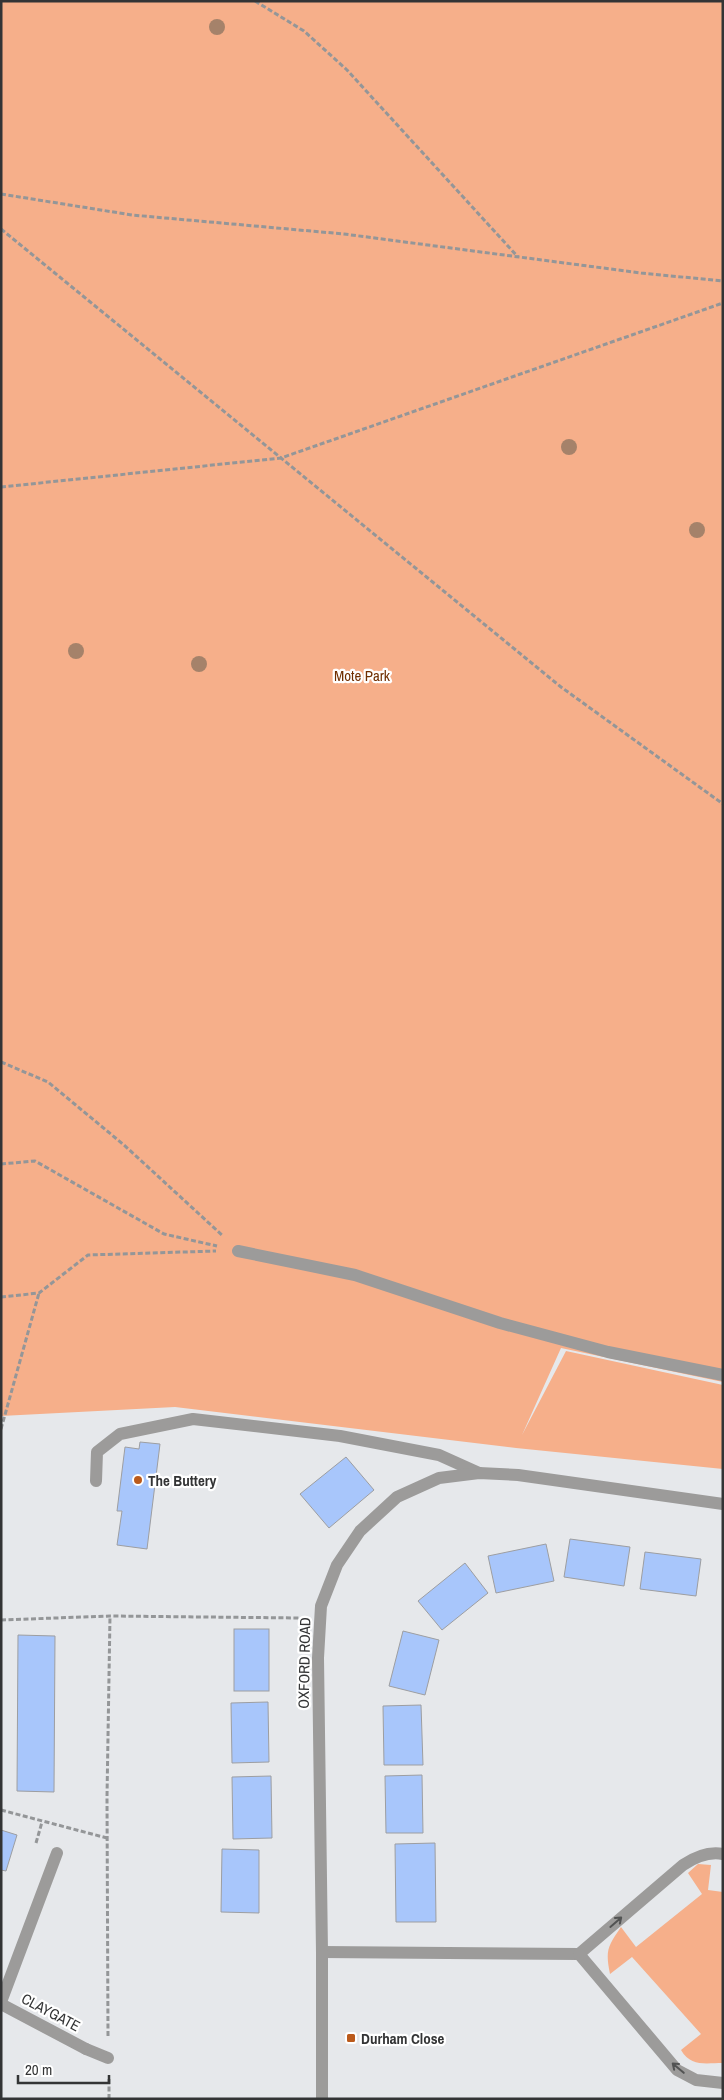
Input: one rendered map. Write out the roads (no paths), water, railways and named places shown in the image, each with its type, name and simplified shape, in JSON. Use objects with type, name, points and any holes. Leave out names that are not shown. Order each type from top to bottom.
[{"type":"street","points":[[238,1251],[355,1275],[500,1323],[608,1352],[723,1375]]},
{"type":"street","points":[[96,1481],[97,1452],[120,1434],[193,1419],[340,1436],[439,1455],[479,1473]]},
{"type":"street","name":"OXFORD ROAD","points":[[322,2099],[318,1658],[321,1606],[337,1565],[360,1531],[397,1497],[438,1478],[479,1473],[518,1475],[723,1504]]},
{"type":"street","name":"CLAYGATE","points":[[57,1852],[1,2003],[86,2049],[108,2058]]},
{"type":"street","points":[[322,1952],[579,1954],[682,1865],[696,1856],[715,1852],[723,1854]]},
{"type":"street","points":[[579,1954],[678,2070],[696,2080],[723,2083]]},
{"type":"place","name":"The Buttery","points":[[138,1480]]},
{"type":"place","name":"Durham Close","points":[[351,2038]]},
{"type":"park label","name":"Mote Park","points":[[362,675]]}]
